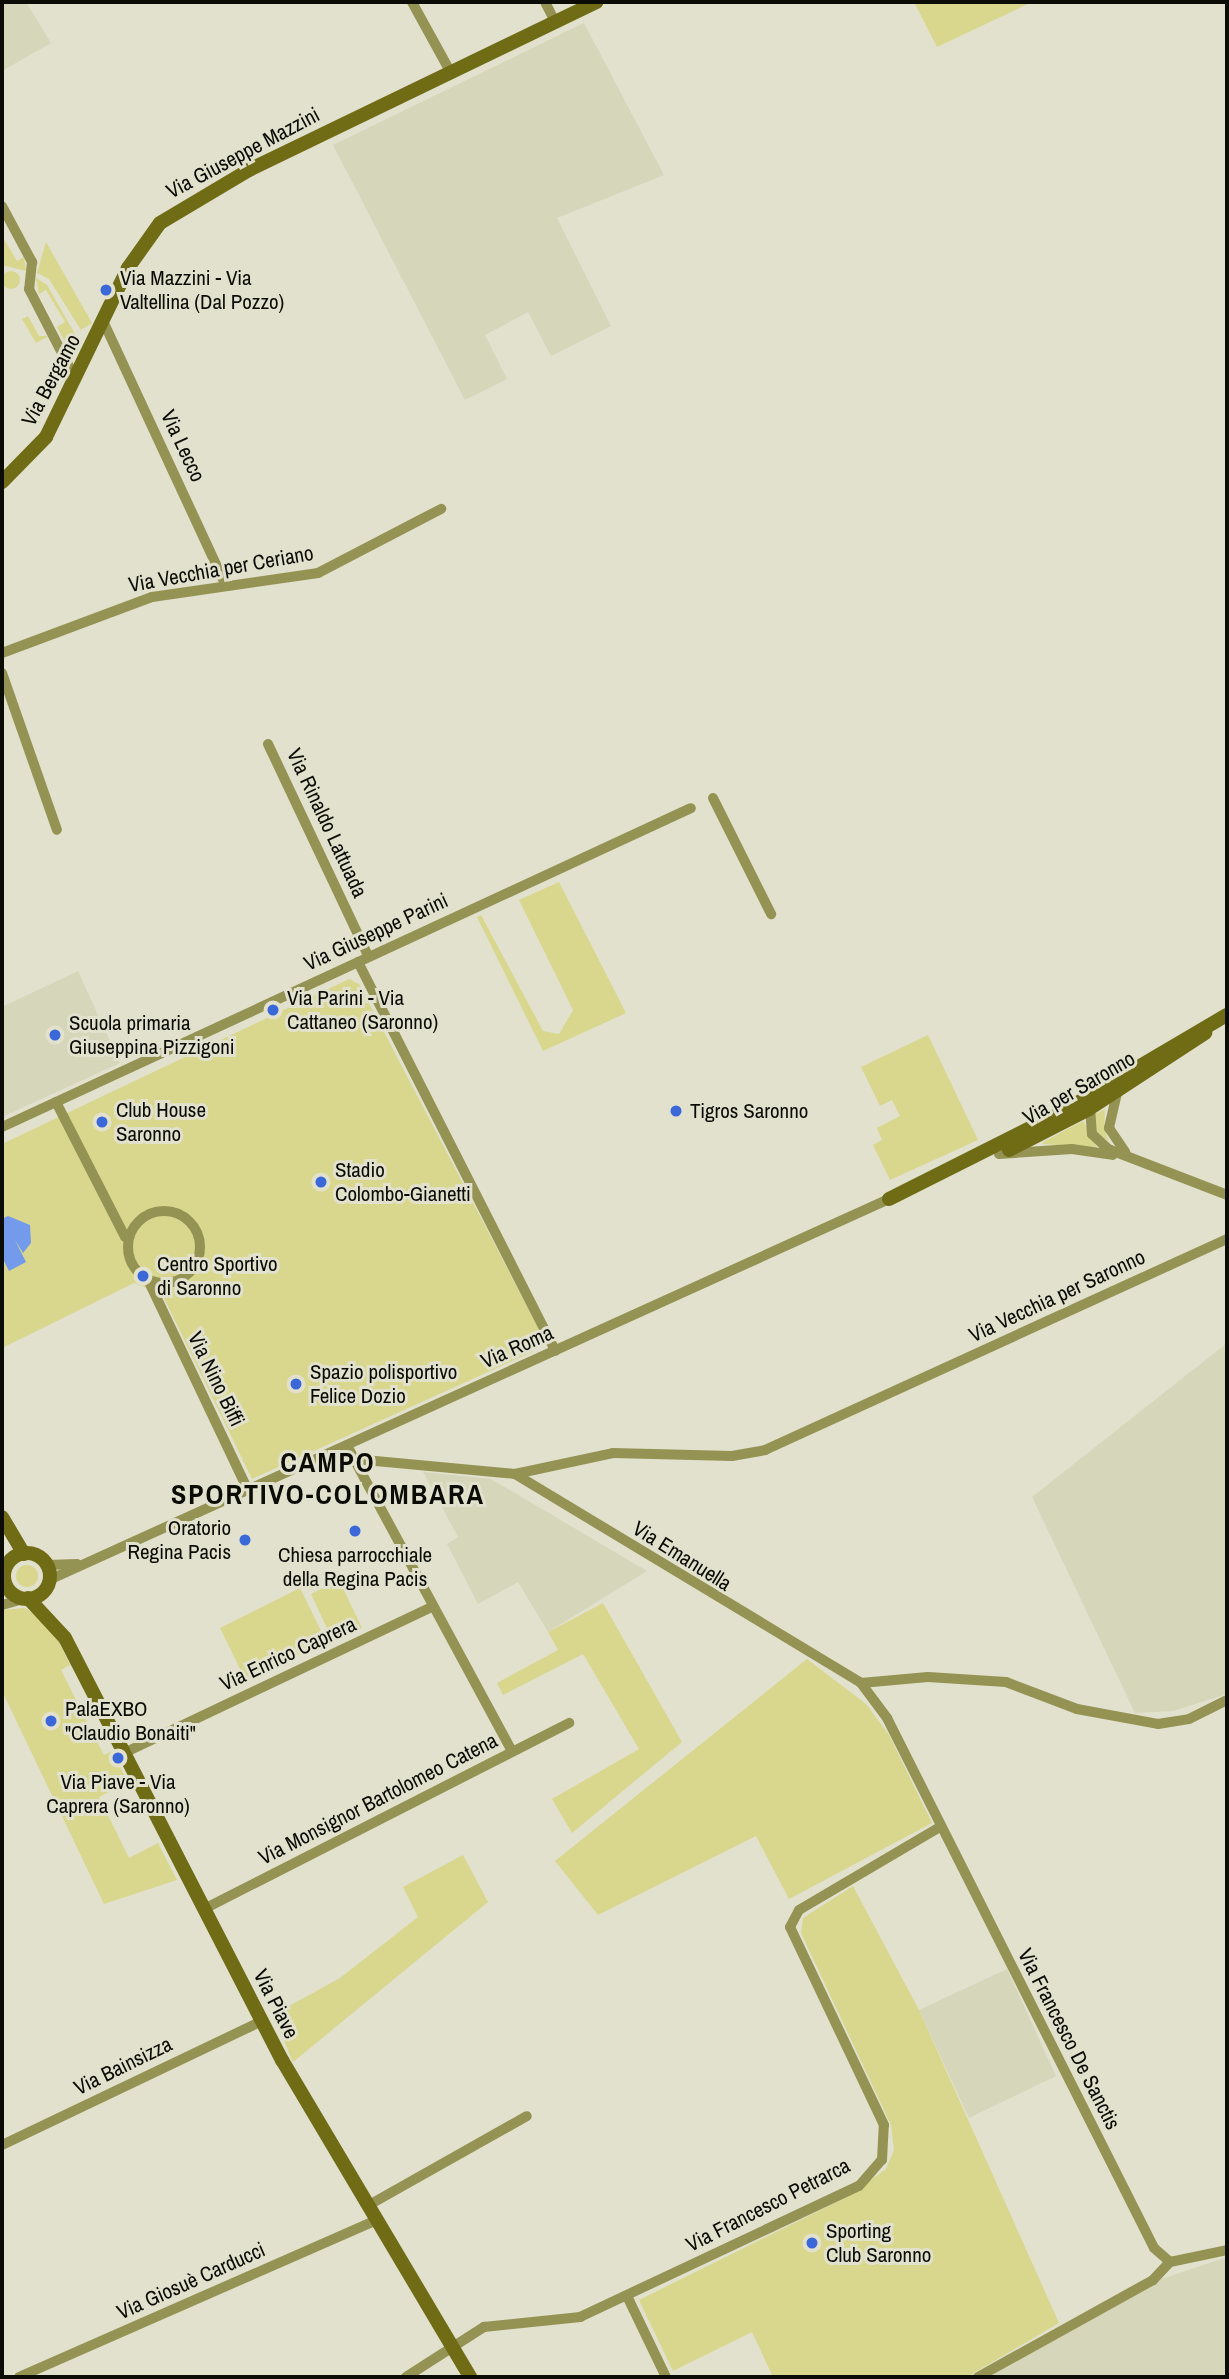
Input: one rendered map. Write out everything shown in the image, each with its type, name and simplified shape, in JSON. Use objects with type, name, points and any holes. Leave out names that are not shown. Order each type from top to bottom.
[{"type":"street","points":[[412,2],[451,73]]},
{"type":"street","points":[[545,2],[555,22]]},
{"type":"street","name":"Via Giuseppe Mazzini","points":[[104,323],[145,240],[181,206],[596,2]]},
{"type":"street","points":[[2,206],[32,262],[30,289],[76,381]]},
{"type":"street","name":"Via Bergamo","points":[[2,482],[46,437],[104,323]]},
{"type":"street","name":"Via Lecco","points":[[104,323],[226,586]]},
{"type":"street","name":"Via Vecchia per Ceriano","points":[[2,653],[133,602],[318,573],[441,509]]},
{"type":"street","points":[[2,673],[57,830]]},
{"type":"street","name":"Via Rinaldo Lattuada","points":[[268,744],[368,956]]},
{"type":"street","points":[[713,798],[771,914]]},
{"type":"street","name":"Via Giuseppe Parini","points":[[2,1127],[691,808]]},
{"type":"street","points":[[358,962],[555,1351]]},
{"type":"street","name":"Via per Saronno","points":[[940,1177],[1096,1093],[1227,1015]]},
{"type":"street","name":"Via per Saronno","points":[[889,1199],[999,1154],[1089,1110],[1227,1015]]},
{"type":"street","points":[[1096,1093],[1089,1110],[1088,1124],[1099,1143],[1227,1195]]},
{"type":"street","points":[[1117,1093],[1109,1128],[1118,1148],[1134,1158]]},
{"type":"street","name":"Via Nino Biffi","points":[[56,1102],[150,1284],[248,1490]]},
{"type":"street","points":[[999,1154],[1072,1149],[1134,1158]]},
{"type":"street","name":"Via Roma","points":[[48,1584],[85,1564],[889,1199]]},
{"type":"street","points":[[125,1237],[142,1216],[168,1209],[188,1222],[198,1240],[201,1251],[188,1275],[175,1283],[150,1284]]},
{"type":"street","name":"Via Vecchia per Saronno","points":[[515,1474],[613,1453],[732,1456],[765,1450],[904,1391],[1227,1239]]},
{"type":"street","points":[[347,1445],[431,1607],[512,1751]]},
{"type":"street","points":[[354,1459],[515,1474]]},
{"type":"street","name":"Via Emanuella","points":[[515,1474],[861,1683]]},
{"type":"street","points":[[2,1517],[18,1556]]},
{"type":"street","points":[[2,1525],[18,1556],[47,1565]]},
{"type":"street","points":[[3,1578],[18,1556]]},
{"type":"street","name":"Via Roma","points":[[47,1565],[85,1564]]},
{"type":"street","name":"Via Piave","points":[[47,1565],[48,1584],[65,1638],[262,2021],[377,2220],[454,2344],[470,2377]]},
{"type":"street","name":"Via Piave","points":[[3,1578],[65,1638]]},
{"type":"street","points":[[2,1605],[25,1599],[48,1584]]},
{"type":"street","name":"Via Enrico Caprera","points":[[124,1753],[431,1607]]},
{"type":"street","points":[[861,1683],[928,1677],[1006,1682],[1077,1709],[1135,1721],[1189,1719],[1227,1700]]},
{"type":"street","name":"Via Francesco De Sanctis","points":[[861,1683],[887,1718],[1154,2248],[1170,2262]]},
{"type":"street","name":"Via Monsignor Bartolomeo Catena","points":[[204,1909],[569,1723]]},
{"type":"street","name":"Via Francesco Petrarca","points":[[406,2377],[454,2344],[498,2322],[580,2317],[859,2186],[881,2160],[884,2125],[789,1927],[799,1910],[940,1827]]},
{"type":"street","name":"Via Bainsizza","points":[[2,2145],[262,2021]]},
{"type":"street","points":[[369,2205],[527,2116]]},
{"type":"street","name":"Via Giosuè Carducci","points":[[19,2377],[377,2220]]},
{"type":"street","points":[[978,2377],[1153,2280],[1170,2262],[1227,2250]]},
{"type":"street","points":[[627,2295],[666,2377]]},
{"type":"shaded area","points":[[2,2],[26,2],[51,43],[2,71]]},
{"type":"shaded area","points":[[914,2],[1032,2],[937,47]]},
{"type":"shaded area","points":[[584,23],[664,175],[557,218],[611,326],[551,356],[528,312],[485,335],[507,379],[465,400],[333,145]]},
{"type":"shaded area","points":[[2,236],[17,261],[24,257],[26,271],[2,265]]},
{"type":"shaded area","points":[[46,242],[92,323],[81,330],[49,279],[37,273]]},
{"type":"shaded area","points":[[7,271],[15,271],[20,280],[18,287],[7,289],[2,284],[2,276]]},
{"type":"shaded area","points":[[36,278],[47,285],[75,334],[64,340],[57,327],[65,322],[46,290],[39,294]]},
{"type":"shaded area","points":[[28,316],[39,336],[49,336],[36,343],[22,319]]},
{"type":"shaded area","points":[[559,882],[626,1013],[543,1051],[477,917],[481,915],[543,1031],[559,1034],[573,1010],[519,900]]},
{"type":"shaded area","name":"Scuola primaria Giuseppina Pizzigoni","points":[[78,971],[120,1063],[2,1117],[2,1007]]},
{"type":"shaded area","points":[[349,979],[359,984],[542,1335],[532,1352],[252,1479],[162,1294],[134,1283],[2,1348],[2,1144]]},
{"type":"shaded area","points":[[928,1035],[978,1140],[890,1180],[873,1145],[882,1140],[877,1128],[900,1116],[892,1100],[880,1106],[861,1067]]},
{"type":"shaded area","points":[[1105,1109],[1104,1128],[1109,1142],[1095,1131],[1092,1116]]},
{"type":"shaded area","points":[[1083,1121],[1097,1148],[1042,1144],[1045,1141]]},
{"type":"shaded area","points":[[1227,1343],[1227,1694],[1173,1711],[1135,1713],[1032,1497]]},
{"type":"shaded area","points":[[423,1472],[491,1479],[647,1571],[548,1632],[518,1582],[478,1604],[447,1544],[458,1537]]},
{"type":"shaded area","points":[[27,1565],[37,1572],[38,1576],[31,1586],[27,1587],[17,1580],[16,1576],[23,1566]]},
{"type":"shaded area","points":[[339,1580],[362,1628],[333,1641],[311,1594]]},
{"type":"shaded area","points":[[300,1588],[326,1641],[246,1681],[220,1628]]},
{"type":"shaded area","points":[[603,1603],[682,1742],[572,1833],[552,1799],[639,1749],[583,1654],[503,1695],[497,1683],[558,1650],[548,1632]]},
{"type":"shaded area","name":"PalaEXBO \"Claudio Bonaiti\"","points":[[25,1608],[50,1624],[70,1665],[61,1670],[104,1755],[112,1751],[128,1782],[99,1797],[129,1858],[158,1843],[177,1880],[104,1904],[2,1691],[2,1610]]},
{"type":"shaded area","points":[[807,1659],[866,1704],[889,1735],[932,1823],[789,1899],[756,1836],[598,1915],[555,1861]]},
{"type":"shaded area","points":[[463,1855],[488,1902],[293,2062],[273,2015],[340,1978],[418,1917],[403,1887]]},
{"type":"shaded area","points":[[853,1886],[919,2010],[1059,2323],[967,2377],[773,2377],[752,2332],[673,2371],[639,2300],[847,2197],[886,2169],[894,2150],[891,2125],[801,1933],[803,1918]]},
{"type":"shaded area","points":[[1007,1969],[1056,2076],[969,2118],[919,2010]]},
{"type":"shaded area","points":[[1227,2257],[1227,2377],[982,2377],[1156,2281]]},
{"type":"water","points":[[8,1216],[30,1225],[31,1243],[23,1253],[15,1240],[26,1262],[9,1271],[2,1257],[2,1219]]},
{"type":"place","name":"Via Mazzini - Via Valtellina (Dal Pozzo)","points":[[106,290]]},
{"type":"place","name":"Via Parini - Via Cattaneo (Saronno)","points":[[273,1010]]},
{"type":"place","name":"Scuola primaria Giuseppina Pizzigoni","points":[[55,1035]]},
{"type":"place","name":"Tigros Saronno","points":[[676,1111]]},
{"type":"place","name":"Club House Saronno","points":[[102,1122]]},
{"type":"place","name":"Stadio Colombo-Gianetti","points":[[321,1182]]},
{"type":"place","name":"Centro Sportivo di Saronno","points":[[143,1276]]},
{"type":"place","name":"Spazio polisportivo Felice Dozio","points":[[296,1384]]},
{"type":"place","name":"Chiesa parrocchiale della Regina Pacis","points":[[355,1531]]},
{"type":"place","name":"Oratorio Regina Pacis","points":[[245,1540]]},
{"type":"place","name":"PalaEXBO \"Claudio Bonaiti\"","points":[[51,1721]]},
{"type":"place","name":"Via Piave - Via Caprera (Saronno)","points":[[118,1758]]},
{"type":"place","name":"Sporting Club Saronno","points":[[812,2243]]},
{"type":"district","name":"CAMPO SPORTIVO-COLOMBARA","points":[[328,1478]]}]
